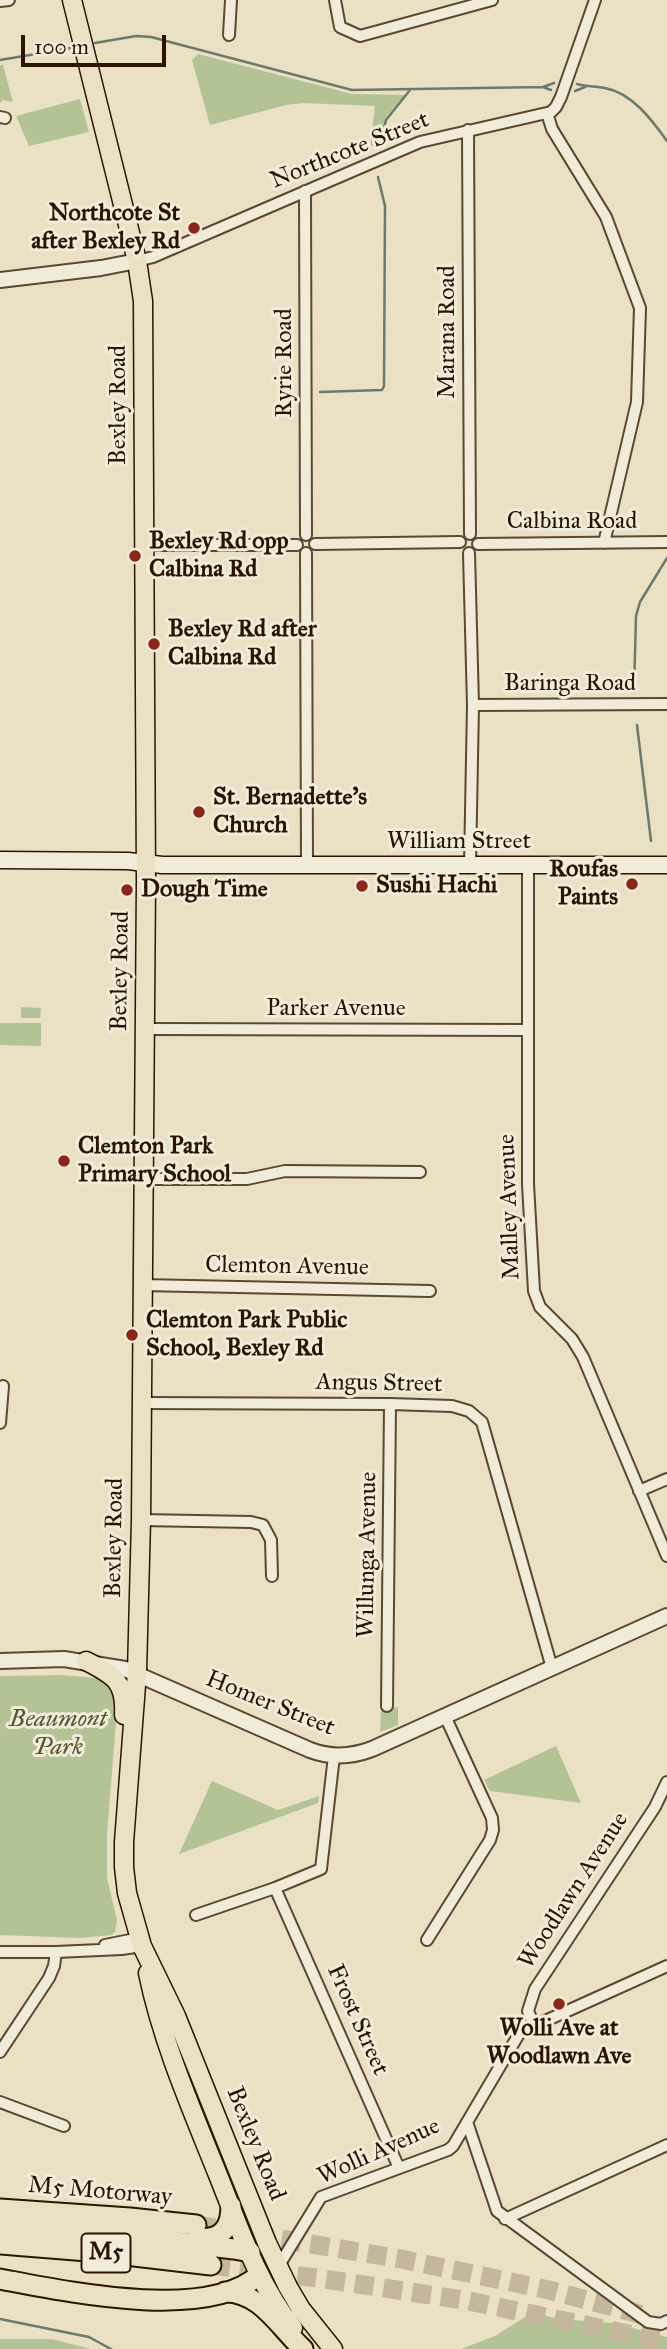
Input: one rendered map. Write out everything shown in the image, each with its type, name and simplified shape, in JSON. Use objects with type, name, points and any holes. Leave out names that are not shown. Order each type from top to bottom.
[{"type":"highway","points":[[172,2241],[187,2237],[207,2239],[221,2234],[230,2221],[231,2206]]},
{"type":"highway","name":"M5 Motorway","points":[[0,2209],[196,2225]]},
{"type":"highway","points":[[0,2227],[172,2241],[264,2259],[243,2285],[224,2292]]},
{"type":"highway","name":"M5","points":[[0,2244],[211,2265]]},
{"type":"highway","points":[[0,2279],[80,2293],[142,2300],[184,2299],[239,2292],[252,2298],[307,2347]]},
{"type":"main road","name":"Bexley Road","points":[[72,0],[137,261],[143,301],[146,863],[141,1520],[137,1672],[124,1867],[127,1893],[166,2039],[231,2206],[264,2259],[333,2349]]},
{"type":"main road","name":"William Street","points":[[0,860],[307,865],[667,865]]},
{"type":"main road","points":[[86,1661],[110,1674],[122,1689],[124,1737],[131,1756]]},
{"type":"main road","name":"Bexley Road","points":[[142,1944],[176,2016],[283,2314],[307,2347]]},
{"type":"street","points":[[0,1],[9,0]]},
{"type":"street","points":[[229,35],[230,0]]},
{"type":"street","points":[[335,0],[340,27],[360,36],[492,0]]},
{"type":"street","points":[[595,0],[561,97],[556,107],[547,113],[552,129],[606,217],[640,308],[637,402],[604,543]]},
{"type":"street","name":"Northcote Street","points":[[137,261],[153,257],[420,142],[547,113]]},
{"type":"street","name":"Marana Road","points":[[468,130],[470,534]]},
{"type":"street","name":"Ryrie Road","points":[[305,191],[306,535]]},
{"type":"street","points":[[0,280],[137,261]]},
{"type":"street","points":[[470,534],[475,536],[478,544],[476,549],[469,553],[463,551],[460,542],[464,536],[470,534]]},
{"type":"street","points":[[306,535],[312,537],[315,544],[313,549],[306,553],[300,551],[297,545],[299,538],[306,535]]},
{"type":"street","points":[[315,544],[460,542]]},
{"type":"street","name":"Calbina Road","points":[[478,544],[667,542]]},
{"type":"street","points":[[144,545],[297,545]]},
{"type":"street","points":[[306,553],[307,865]]},
{"type":"street","points":[[469,553],[473,705],[470,865]]},
{"type":"street","name":"Baringa Road","points":[[473,705],[667,704]]},
{"type":"street","name":"Malley Avenue","points":[[528,865],[528,1184],[534,1291],[540,1307],[572,1339],[583,1357],[667,1556]]},
{"type":"street","name":"Parker Avenue","points":[[145,1029],[528,1030]]},
{"type":"street","points":[[144,1179],[247,1179],[285,1171],[420,1172]]},
{"type":"street","name":"Clemton Avenue","points":[[142,1285],[430,1291]]},
{"type":"street","points":[[0,1423],[3,1386]]},
{"type":"street","name":"Angus Street","points":[[141,1403],[390,1404],[452,1406],[469,1412],[482,1422],[552,1668]]},
{"type":"street","name":"Willunga Avenue","points":[[387,1706],[390,1404]]},
{"type":"street","points":[[639,1491],[667,1479]]},
{"type":"street","points":[[141,1520],[251,1522],[263,1525],[271,1540],[272,1576]]},
{"type":"street","name":"Homer Street","points":[[0,1661],[64,1659],[137,1672],[310,1749],[334,1756],[364,1752],[667,1616]]},
{"type":"street","points":[[427,1940],[490,1840],[493,1830],[492,1818],[445,1716]]},
{"type":"street","points":[[196,1915],[321,1869],[334,1756]]},
{"type":"street","name":"Woodlawn Avenue","points":[[534,2025],[528,2011],[535,1989],[655,1807],[667,1782]]},
{"type":"street","name":"Frost Street","points":[[275,1888],[399,2168]]},
{"type":"street","points":[[0,1952],[121,1949],[142,1944]]},
{"type":"street","points":[[0,2052],[49,1978],[56,1952]]},
{"type":"street","name":"Wolli Avenue","points":[[264,2259],[321,2197],[448,2150],[456,2141],[519,2034],[667,1966]]},
{"type":"street","points":[[0,2102],[64,2126]]},
{"type":"street","points":[[467,2122],[497,2211],[505,2219],[649,2322],[661,2324],[667,2321]]},
{"type":"street","points":[[505,2219],[667,2145]]},
{"type":"green space","points":[[198,54],[352,94],[405,95],[386,117],[380,143],[370,147],[375,106],[303,103],[210,125],[192,60]]},
{"type":"green space","points":[[0,65],[3,65],[13,102],[3,100],[0,103]]},
{"type":"green space","points":[[80,99],[89,132],[29,146],[16,116]]},
{"type":"green space","points":[[21,1007],[41,1008],[40,1018],[21,1018]]},
{"type":"green space","points":[[0,1023],[41,1023],[41,1046],[0,1045]]},
{"type":"green space","name":"Beaumont Park","points":[[62,1675],[107,1679],[117,1710],[107,1834],[107,1878],[117,1920],[115,1932],[111,1935],[80,1938],[0,1935],[0,1676]]},
{"type":"green space","points":[[398,1707],[398,1725],[380,1732],[381,1710]]},
{"type":"green space","points":[[556,1746],[581,1803],[490,1791],[484,1780]]},
{"type":"green space","points":[[212,1781],[278,1810],[319,1796],[318,1803],[179,1854]]},
{"type":"green space","points":[[533,2312],[558,2319],[613,2323],[667,2337],[667,2349],[461,2349],[495,2336]]},
{"type":"green space","points":[[0,2339],[52,2339],[91,2349],[0,2349]]},
{"type":"waterway","points":[[95,43],[136,36],[151,37],[352,90],[543,87],[554,83]]},
{"type":"waterway","points":[[0,60],[71,48]]},
{"type":"waterway","points":[[577,84],[605,88],[624,95],[648,116],[667,141]]},
{"type":"waterway","points":[[543,87],[551,90]]},
{"type":"waterway","points":[[575,91],[585,87]]},
{"type":"waterway","points":[[381,143],[386,120],[410,90]]},
{"type":"waterway","points":[[320,392],[382,390],[384,386],[385,206],[378,177]]},
{"type":"waterway","points":[[634,692],[636,616],[640,602],[667,558]]},
{"type":"waterway","points":[[637,725],[651,841]]},
{"type":"waterway","points":[[0,2319],[89,2337],[111,2349]]},
{"type":"tunnel","points":[[196,2225],[401,2259],[549,2290],[647,2316]]},
{"type":"tunnel","points":[[211,2265],[464,2300],[667,2342]]},
{"type":"place","name":"Northcote St after Bexley Rd","points":[[194,228]]},
{"type":"place","name":"Bexley Rd opp Calbina Rd","points":[[135,556]]},
{"type":"place","name":"Bexley Rd after Calbina Rd","points":[[154,644]]},
{"type":"place","name":"St. Bernadette's Church","points":[[199,812]]},
{"type":"place","name":"Roufas Paints","points":[[632,884]]},
{"type":"place","name":"Sushi Hachi","points":[[362,886]]},
{"type":"place","name":"Dough Time","points":[[127,890]]},
{"type":"place","name":"Clemton Park Primary School","points":[[64,1161]]},
{"type":"place","name":"Clemton Park Public School, Bexley Rd","points":[[132,1335]]},
{"type":"place","name":"Wolli Ave at Woodlawn Ave","points":[[559,2004]]}]
